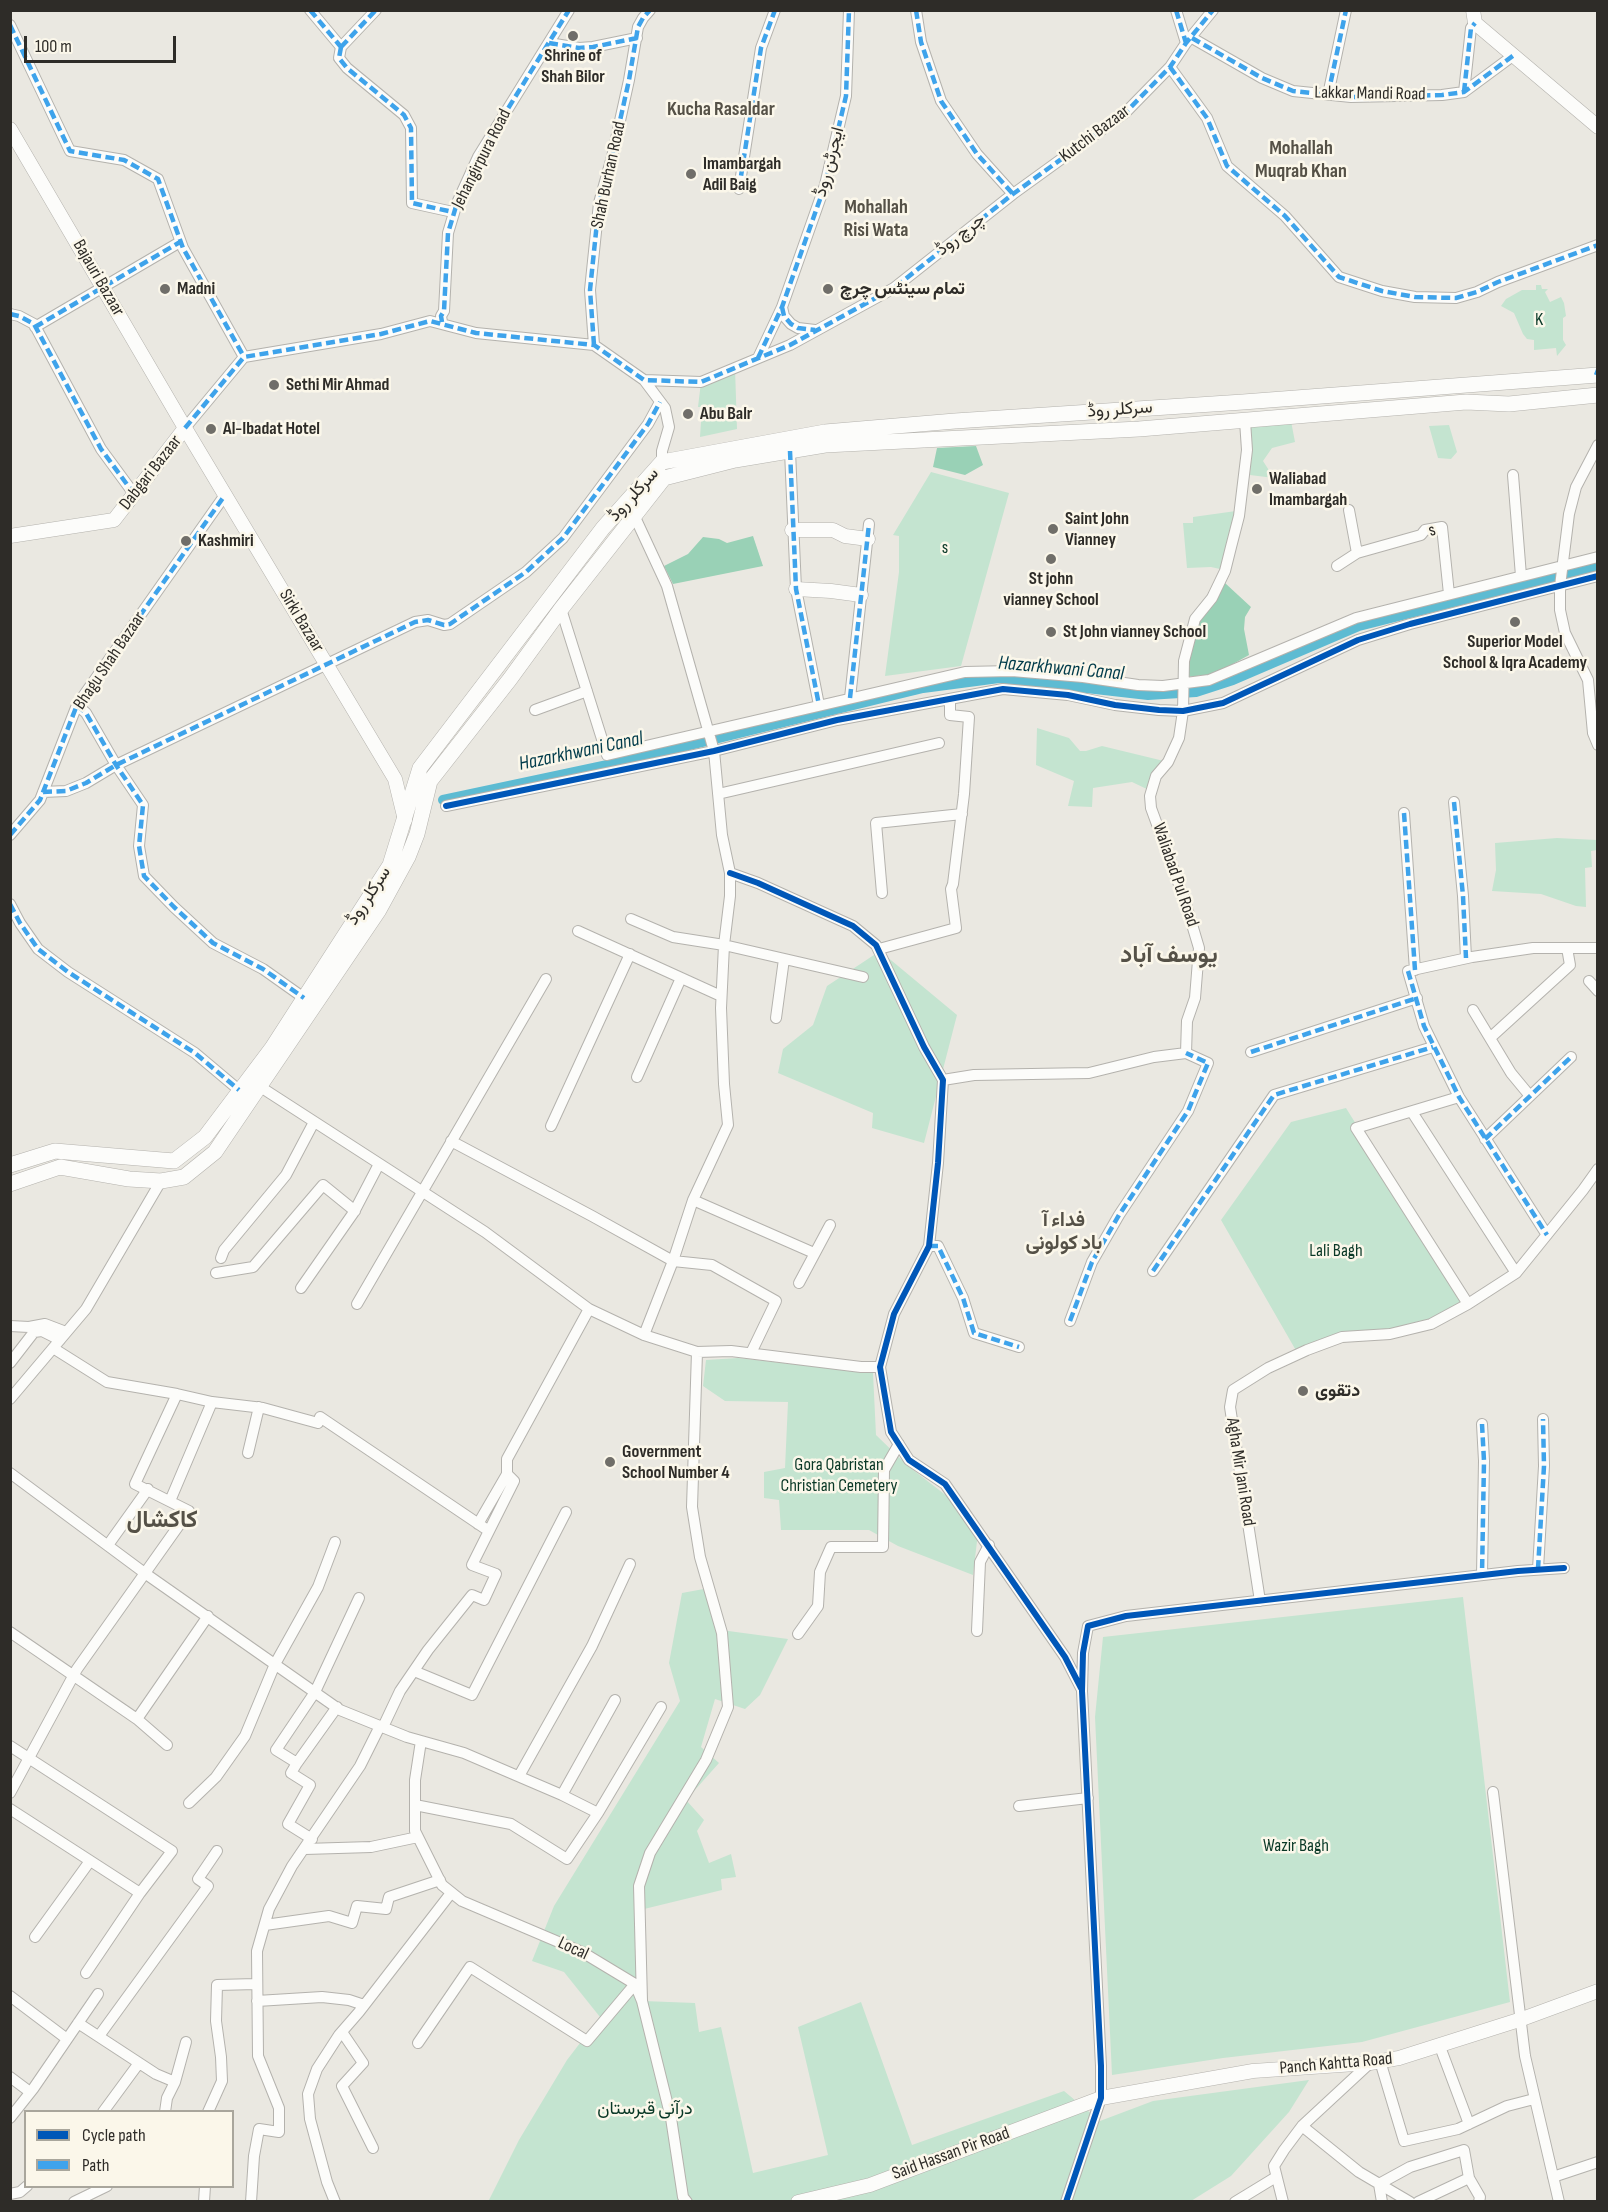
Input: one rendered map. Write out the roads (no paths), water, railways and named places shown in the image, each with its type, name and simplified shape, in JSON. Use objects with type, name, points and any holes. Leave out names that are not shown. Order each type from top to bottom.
[{"type":"main road","name":"سرکلر روڈ","points":[[10,1165],[56,1151],[174,1161],[205,1137],[272,1048],[304,998],[373,905],[413,820],[424,779],[420,768],[603,528],[663,470],[825,432],[1597,374]]},
{"type":"main road","points":[[424,779],[510,680],[561,609],[634,515],[663,470],[825,445],[1140,429],[1466,402],[1509,404],[1598,395]]},
{"type":"main road","points":[[1243,402],[1245,421]]},
{"type":"main road","points":[[10,1184],[60,1167],[129,1179],[161,1181],[184,1177],[215,1152],[373,905]]},
{"type":"main road","points":[[56,1151],[60,1167]]},
{"type":"street","points":[[310,10],[341,47]]},
{"type":"street","points":[[376,10],[341,47],[339,58],[347,68],[404,115],[411,128],[412,203],[453,212]]},
{"type":"street","name":"Jehangirpura Road","points":[[442,322],[448,233],[453,212],[478,157],[569,10]]},
{"type":"street","name":"Shah Burhan Road","points":[[594,345],[590,290],[599,206],[614,150],[638,27],[650,10]]},
{"type":"street","points":[[739,189],[761,48],[775,10]]},
{"type":"street","name":"ایجرٹن روڈ","points":[[782,307],[825,185],[836,141],[846,96],[849,10]]},
{"type":"street","points":[[916,10],[921,42],[941,101],[977,154],[1013,194]]},
{"type":"street","points":[[1176,10],[1189,41]]},
{"type":"street","name":"Kutchi Bazaar","points":[[1013,194],[1125,113],[1170,67],[1213,10]]},
{"type":"street","points":[[1328,94],[1346,10]]},
{"type":"street","points":[[1464,92],[1474,17],[1514,55],[1598,127]]},
{"type":"street","points":[[10,25],[70,151],[124,160],[158,179],[180,242],[244,357]]},
{"type":"street","points":[[549,43],[579,48],[637,38]]},
{"type":"street","name":"Lakkar Mandi Road","points":[[1189,41],[1293,91],[1352,97],[1442,95],[1464,92]]},
{"type":"street","points":[[1464,92],[1514,55]]},
{"type":"street","points":[[1170,67],[1206,118],[1227,166],[1285,216],[1340,277],[1382,291],[1415,297],[1456,298],[1477,292],[1598,244]]},
{"type":"street","name":"Bajauri Bazaar","points":[[10,129],[185,428]]},
{"type":"street","name":"چرچ روڈ","points":[[644,380],[701,382],[790,345],[894,288],[1013,194]]},
{"type":"street","points":[[35,327],[180,242]]},
{"type":"street","points":[[782,307],[784,316],[791,324],[798,328],[816,330]]},
{"type":"street","points":[[758,358],[782,307]]},
{"type":"street","points":[[10,314],[30,321],[35,327],[101,449],[134,494]]},
{"type":"street","points":[[185,428],[244,357],[381,334],[430,321],[442,322],[476,333],[594,345],[644,380],[665,408],[669,427],[662,451],[663,470]]},
{"type":"street","points":[[43,792],[66,791],[415,622],[428,620],[444,625],[450,624],[526,573],[564,538],[648,424],[660,402]]},
{"type":"street","points":[[1183,684],[1184,661],[1195,619],[1212,598],[1225,571],[1239,516],[1247,450],[1245,421]]},
{"type":"street","name":"Dabgari Bazaar","points":[[10,536],[114,520],[185,428]]},
{"type":"street","name":"Sirki Bazaar","points":[[185,428],[395,779],[413,820]]},
{"type":"street","points":[[1598,445],[1576,487],[1569,514],[1560,586],[1560,610],[1565,633],[1588,680],[1593,733],[1598,745]]},
{"type":"street","points":[[790,451],[796,590],[819,705]]},
{"type":"street","points":[[1513,475],[1521,576]]},
{"type":"street","name":"Bhagu Shah Bazaar","points":[[10,835],[40,800],[77,705],[225,495]]},
{"type":"street","points":[[1349,510],[1357,553]]},
{"type":"street","points":[[634,515],[667,586],[714,751],[722,835],[730,873],[721,996],[728,1125],[693,1200],[673,1261],[644,1335]]},
{"type":"street","points":[[849,698],[869,524]]},
{"type":"street","name":"s","points":[[1336,566],[1357,553],[1421,535],[1425,530],[1442,527],[1449,594]]},
{"type":"street","points":[[792,530],[833,530],[845,536],[868,539]]},
{"type":"street","points":[[561,609],[608,755],[965,672],[1012,671],[1083,677],[1138,685],[1183,684],[1209,680],[1356,618],[1598,557]]},
{"type":"street","points":[[446,806],[714,751],[837,720],[1004,689],[1068,695],[1126,706],[1183,711],[1223,703],[1358,640],[1410,624],[1598,576]]},
{"type":"street","points":[[796,590],[861,595]]},
{"type":"street","name":"Waliabad Pul Road","points":[[1183,684],[1183,711],[1179,738],[1168,762],[1156,776],[1150,796],[1199,948],[1196,998],[1187,1021],[1186,1053]]},
{"type":"street","points":[[535,710],[587,691]]},
{"type":"street","points":[[879,950],[956,928],[951,889],[962,814],[969,717],[950,715],[950,699]]},
{"type":"street","points":[[77,705],[86,713],[116,765],[143,805],[139,846],[144,876],[213,943],[263,969],[304,998]]},
{"type":"street","points":[[718,794],[939,743]]},
{"type":"street","points":[[1454,802],[1466,958]]},
{"type":"street","points":[[1404,813],[1415,970]]},
{"type":"street","points":[[882,893],[876,823],[962,814]]},
{"type":"street","points":[[730,873],[758,883],[853,926],[876,945],[924,1047],[943,1080],[938,1163],[929,1246],[894,1314],[880,1367],[891,1432],[909,1460],[945,1484],[1065,1657],[1082,1691]]},
{"type":"street","points":[[10,904],[38,949],[68,972],[195,1053],[239,1090]]},
{"type":"street","points":[[631,919],[673,937],[724,945],[862,977]]},
{"type":"street","points":[[578,931],[721,996]]},
{"type":"street","points":[[1547,1234],[1459,1097],[1424,1026],[1408,971],[1466,958],[1533,948],[1598,948]]},
{"type":"street","points":[[1490,1038],[1570,965],[1567,948]]},
{"type":"street","points":[[551,1126],[630,954]]},
{"type":"street","points":[[776,1018],[784,959]]},
{"type":"street","points":[[637,1077],[681,978]]},
{"type":"street","points":[[357,1304],[546,979]]},
{"type":"street","points":[[1589,981],[1598,991]]},
{"type":"street","points":[[1251,1052],[1417,998]]},
{"type":"street","points":[[1473,1010],[1511,1073],[1530,1096]]},
{"type":"street","points":[[1153,1271],[1274,1095],[1433,1047]]},
{"type":"street","points":[[943,1080],[974,1075],[1089,1073],[1154,1057],[1186,1053],[1208,1063],[1188,1111],[1119,1215],[1092,1262],[1070,1322]]},
{"type":"street","points":[[1485,1139],[1571,1057]]},
{"type":"street","points":[[259,1086],[485,1232],[589,1309],[644,1335],[697,1352],[731,1351],[861,1367],[880,1367]]},
{"type":"street","points":[[1459,1097],[1356,1128],[1468,1304]]},
{"type":"street","points":[[1412,1112],[1516,1273]]},
{"type":"street","points":[[221,1258],[224,1250],[286,1175],[314,1122]]},
{"type":"street","points":[[451,1141],[673,1261],[712,1265],[776,1301],[751,1353]]},
{"type":"street","points":[[301,1288],[355,1211],[379,1164]]},
{"type":"street","name":"Agha Mir Jani Road","points":[[1260,1601],[1230,1407],[1233,1389],[1268,1368],[1342,1337],[1390,1334],[1431,1324],[1468,1304],[1516,1273],[1598,1169]]},
{"type":"street","points":[[10,1399],[86,1309],[161,1181]]},
{"type":"street","points":[[216,1274],[253,1267],[323,1185],[355,1211]]},
{"type":"street","points":[[693,1200],[814,1253]]},
{"type":"street","points":[[799,1283],[830,1225]]},
{"type":"street","points":[[929,1246],[938,1246],[963,1298],[974,1333],[1019,1347]]},
{"type":"street","points":[[478,1524],[507,1474],[507,1459],[589,1309]]},
{"type":"street","points":[[10,1326],[29,1327],[45,1324],[107,1382],[213,1402],[259,1407],[318,1423],[320,1417],[489,1531]]},
{"type":"street","points":[[10,1362],[34,1332],[42,1331],[60,1340]]},
{"type":"street","points":[[642,2001],[639,1886],[650,1853],[706,1760],[728,1707],[722,1633],[700,1557],[692,1507],[697,1352]]},
{"type":"street","points":[[10,1792],[77,1669],[189,1511],[135,1484],[177,1394]]},
{"type":"street","points":[[170,1501],[213,1402]]},
{"type":"street","points":[[248,1453],[259,1407]]},
{"type":"street","points":[[1538,1569],[1544,1466],[1543,1419]]},
{"type":"street","points":[[1482,1424],[1484,1461],[1482,1575]]},
{"type":"street","points":[[798,1634],[818,1606],[820,1572],[831,1548],[883,1547],[884,1470],[899,1444]]},
{"type":"street","points":[[10,1473],[146,1574],[337,1707],[381,1727],[464,1753],[598,1813]]},
{"type":"street","points":[[251,2202],[254,2156],[259,2129],[279,2132],[279,2108],[258,2056],[257,1951],[269,1909],[292,1866],[360,1766],[400,1691],[472,1595],[484,1600],[496,1574],[472,1565],[514,1481],[507,1474]]},
{"type":"street","points":[[108,1545],[148,1490]]},
{"type":"street","points":[[414,1671],[472,1695],[566,1512]]},
{"type":"street","points":[[189,1803],[216,1777],[245,1736],[275,1664],[318,1587],[335,1542]]},
{"type":"street","points":[[977,1631],[980,1562],[989,1545]]},
{"type":"street","points":[[519,1776],[592,1646],[630,1564]]},
{"type":"street","points":[[1066,2202],[1101,2098],[1101,2054],[1082,1691],[1083,1653],[1088,1626],[1126,1616],[1482,1575],[1564,1568]]},
{"type":"street","points":[[297,1763],[276,1750],[315,1692],[359,1598]]},
{"type":"street","points":[[137,1719],[208,1616]]},
{"type":"street","points":[[10,1632],[137,1719],[167,1745]]},
{"type":"street","points":[[562,1795],[615,1700]]},
{"type":"street","points":[[337,1707],[291,1773],[310,1785],[288,1824],[308,1844],[371,1847],[418,1837]]},
{"type":"street","points":[[415,1805],[511,1824],[567,1858],[598,1813],[661,1707]]},
{"type":"street","name":"Local","points":[[421,1741],[415,1780],[415,1831],[442,1885],[462,1901],[582,1952],[635,1984]]},
{"type":"street","points":[[10,1746],[172,1851],[140,1893],[86,1973]]},
{"type":"street","points":[[1493,1792],[1525,2056],[1560,2202]]},
{"type":"street","points":[[1019,1806],[1088,1798]]},
{"type":"street","points":[[10,1809],[140,1893]]},
{"type":"street","points":[[99,2036],[208,1886],[198,1878],[217,1851]]},
{"type":"street","points":[[35,1937],[90,1861]]},
{"type":"street","points":[[265,1925],[328,1916],[352,1923],[357,1906],[386,1909],[389,1897],[440,1880]]},
{"type":"street","points":[[335,2202],[327,2182],[310,2119],[308,2094],[316,2069],[342,2032],[452,1893]]},
{"type":"street","points":[[418,2043],[470,1967],[588,2040],[635,1984],[642,2001],[671,2118],[683,2197],[687,2202]]},
{"type":"street","points":[[209,2110],[222,2081],[216,2021],[217,1984],[256,1984]]},
{"type":"street","name":"Panch Kahtta Road","points":[[1101,2098],[1253,2071],[1375,2062],[1399,2058],[1522,2019],[1598,1991]]},
{"type":"street","points":[[12,2112],[30,2092],[98,1994]]},
{"type":"street","points":[[10,1996],[67,2039]]},
{"type":"street","points":[[257,2001],[322,1997],[349,2000],[364,2006]]},
{"type":"street","points":[[78,2023],[156,2074],[175,2082]]},
{"type":"street","points":[[342,2032],[363,2063],[342,2086],[373,2148]]},
{"type":"street","points":[[165,2110],[167,2098],[175,2082],[186,2042]]},
{"type":"street","points":[[1440,2044],[1469,2124]]},
{"type":"street","points":[[1283,2202],[1274,2166],[1302,2126],[1375,2062],[1404,2141],[1458,2129],[1507,2106],[1534,2099]]},
{"type":"street","points":[[104,2110],[139,2063]]},
{"type":"street","points":[[10,2077],[30,2092]]},
{"type":"street","name":"Said Hassan Pir Road","points":[[798,2202],[870,2185],[1101,2098]]},
{"type":"street","points":[[1302,2126],[1359,2172],[1410,2202]]},
{"type":"street","points":[[1379,2184],[1410,2167],[1464,2150],[1468,2178],[1480,2198],[1479,2202]]},
{"type":"street","points":[[1553,2177],[1598,2162]]},
{"type":"street","points":[[1235,2202],[1276,2177]]},
{"type":"street","points":[[1418,2202],[1468,2178]]},
{"type":"street","points":[[1379,2184],[1382,2202]]},
{"type":"street","points":[[10,2194],[26,2188]]},
{"type":"street","points":[[74,2202],[105,2188]]},
{"type":"waterway","name":"Hazarkhwani Canal","points":[[443,800],[617,763],[923,688],[999,678],[1148,695],[1196,692],[1233,680],[1359,626],[1598,566]]},
{"type":"place","name":"Shrine of Shah Bilor","points":[[573,36]]},
{"type":"place","name":"Imambargah Adil Baig","points":[[691,174]]},
{"type":"place","name":"Madni","points":[[165,289]]},
{"type":"place","name":"تمام سینٹس چرچ","points":[[828,289]]},
{"type":"place","name":"Sethi Mir Ahmad","points":[[274,385]]},
{"type":"place","name":"Abu Balr","points":[[688,414]]},
{"type":"place","name":"Al-Ibadat Hotel","points":[[211,429]]},
{"type":"place","name":"Waliabad Imambargah","points":[[1257,489]]},
{"type":"place","name":"Saint John Vianney","points":[[1053,529]]},
{"type":"place","name":"Kashmiri","points":[[186,541]]},
{"type":"place","name":"St john vianney School","points":[[1051,559]]},
{"type":"place","name":"Superior Model School & Iqra Academy","points":[[1515,622]]},
{"type":"place","name":"St John vianney School","points":[[1051,632]]},
{"type":"place","name":"دتقوى","points":[[1303,1391]]},
{"type":"place","name":"Government School Number 4","points":[[610,1462]]},
{"type":"district","name":"Kucha Rasaldar","points":[[721,110]]},
{"type":"district","name":"Mohallah Muqrab Khan","points":[[1301,160]]},
{"type":"district","name":"Mohallah Risi Wata","points":[[876,220]]},
{"type":"district","name":"یوسف آباد","points":[[1169,956]]},
{"type":"district","name":"فداء آ باد کولونی","points":[[1064,1232]]},
{"type":"district","name":"کاکشال","points":[[162,1521]]},
{"type":"park label","name":"K","points":[[1539,320]]},
{"type":"park label","name":"Lali Bagh","points":[[1336,1251]]},
{"type":"park label","name":"Gora Qabristan Christian Cemetery","points":[[839,1475]]},
{"type":"park label","name":"Wazir Bagh","points":[[1296,1846]]},
{"type":"park label","name":"درآنی قبرستان","points":[[645,2109]]}]
